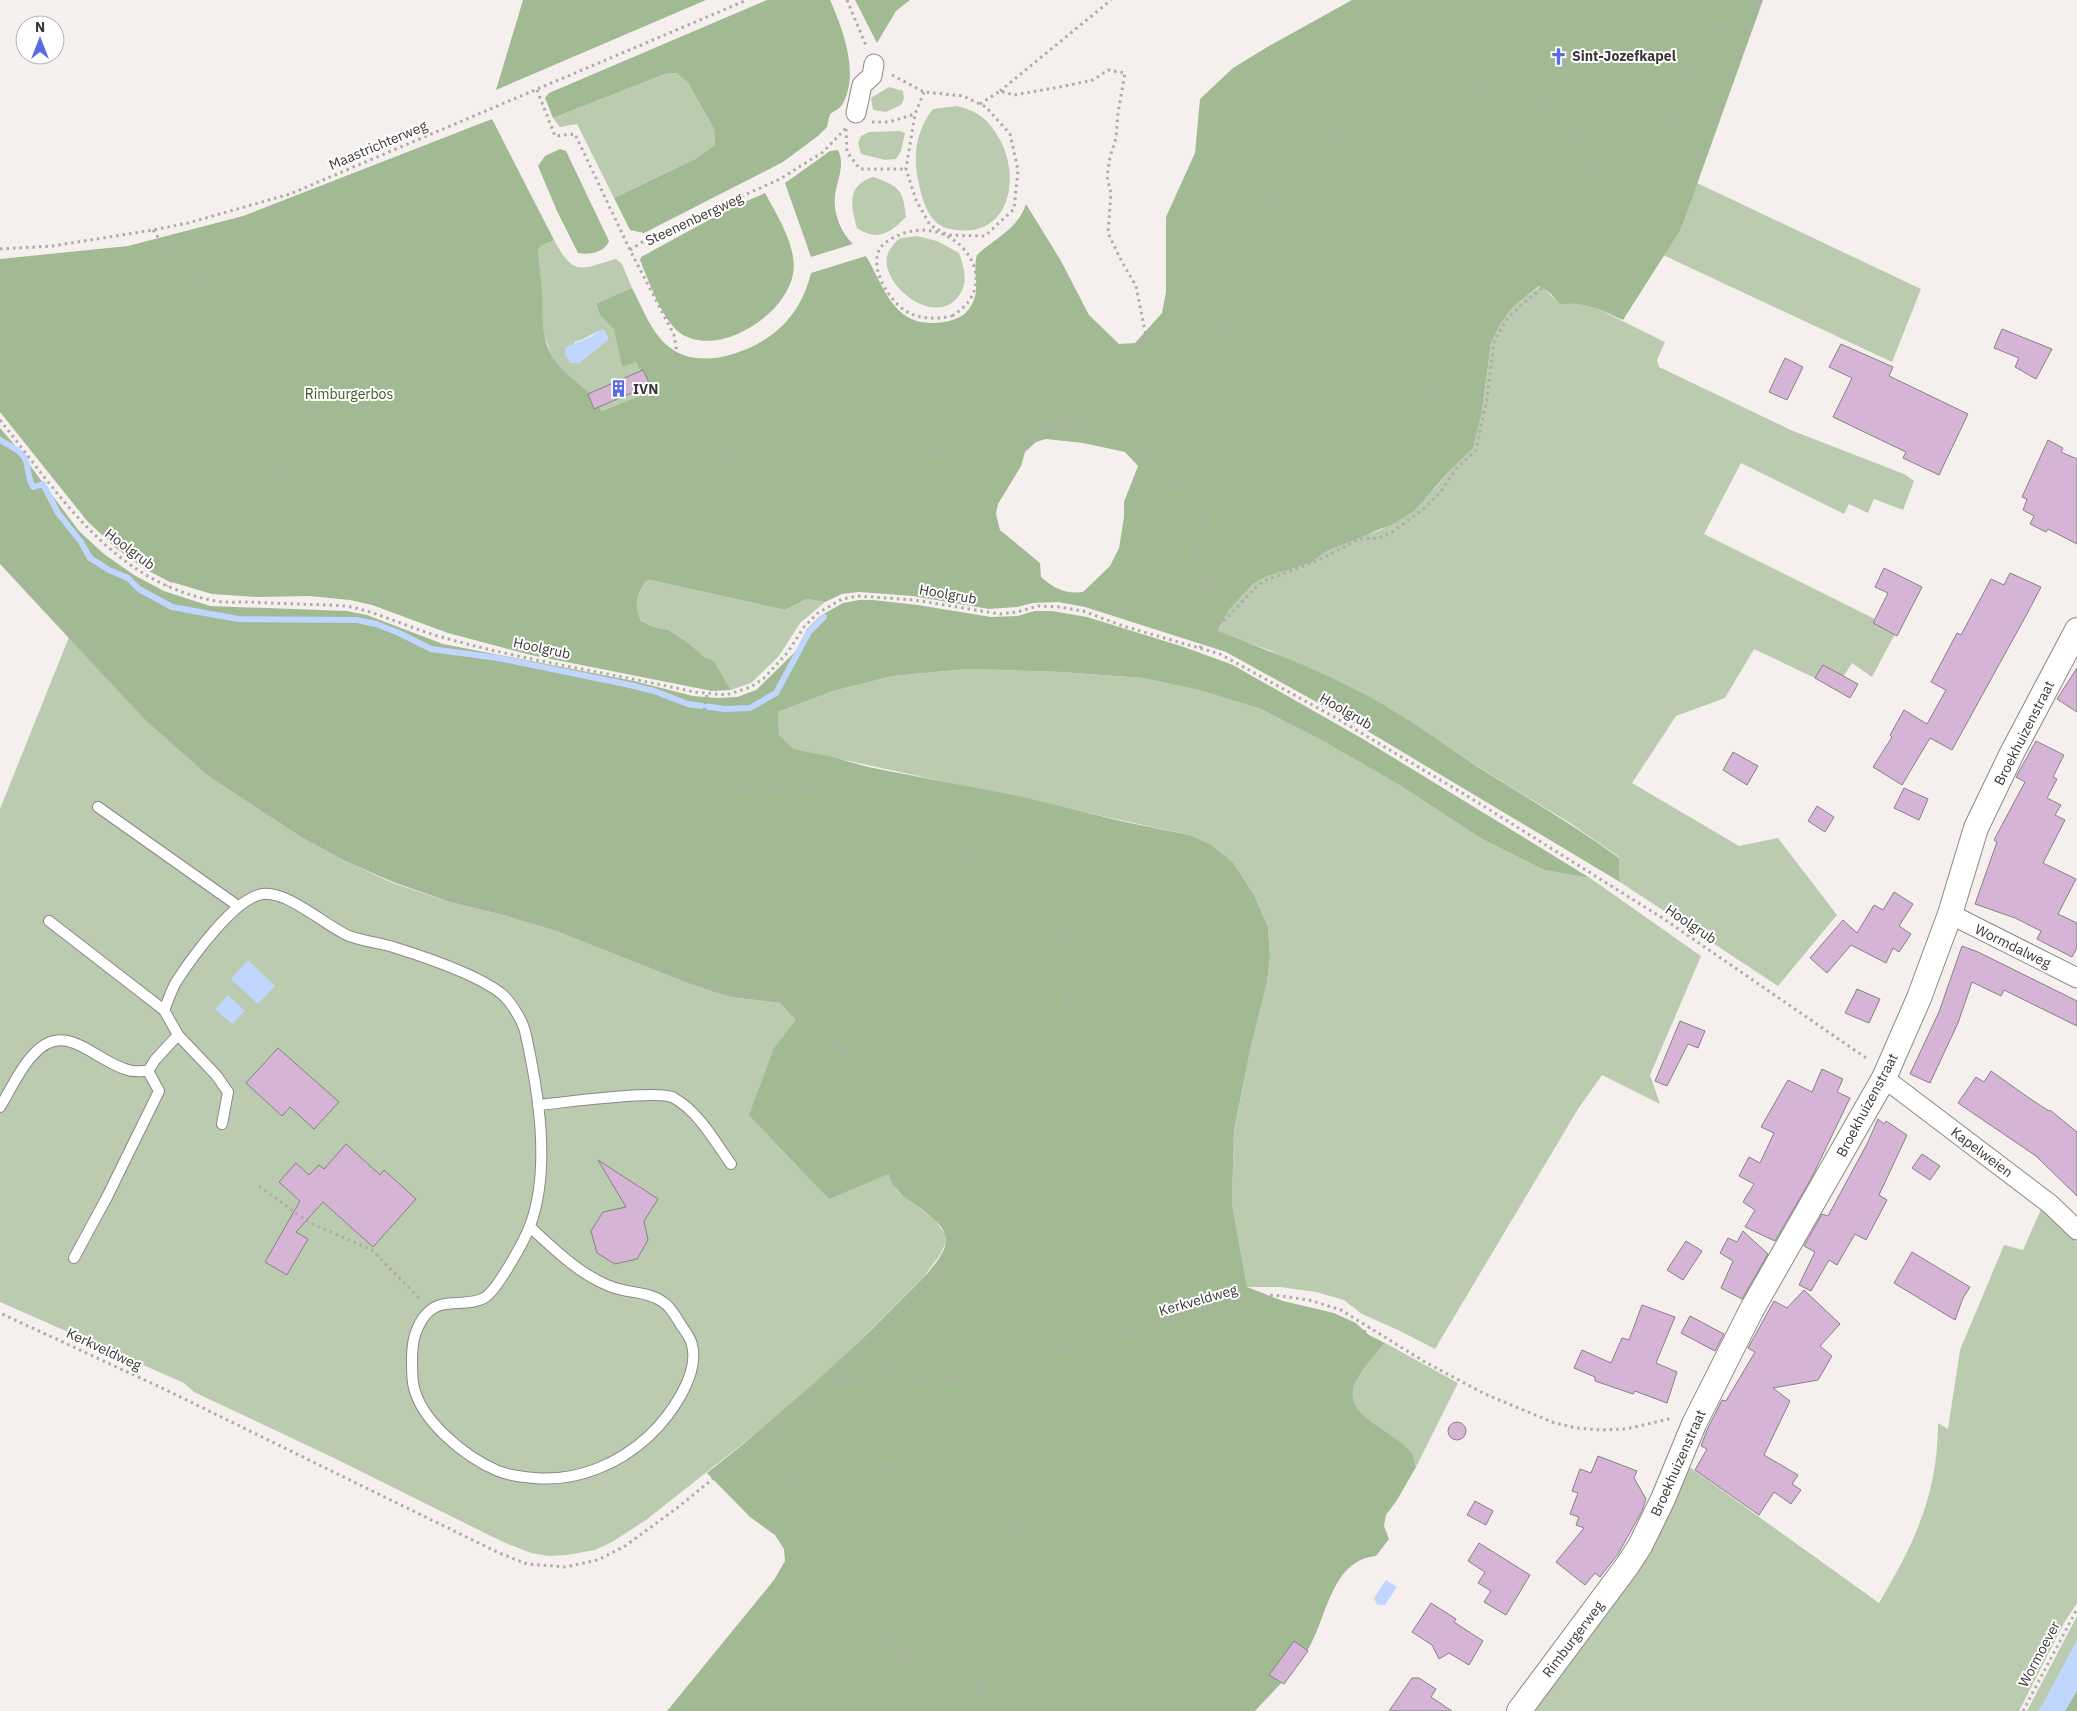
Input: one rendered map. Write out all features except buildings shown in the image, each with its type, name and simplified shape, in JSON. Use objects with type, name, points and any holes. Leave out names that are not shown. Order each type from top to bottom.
[{"type":"street","points":[[851,121],[862,85],[872,76],[874,64]]},
{"type":"street","name":"Broekhuizenstraat","points":[[1627,1566],[1640,1546],[1663,1499],[1694,1424],[1752,1310],[1884,1078],[1919,998],[1950,914],[1976,828],[2012,753],[2077,630]]},
{"type":"street","name":"Wormdalweg","points":[[1950,914],[2077,978]]},
{"type":"street","name":"Kapelweien","points":[[1884,1078],[2050,1204],[2077,1230]]},
{"type":"street","name":"Rimburgerweg","points":[[1519,1711],[1627,1566]]},
{"type":"lane","points":[[98,807],[238,906]]},
{"type":"lane","points":[[164,1010],[174,985],[215,930],[238,906],[263,894],[288,899],[348,935],[396,948],[466,974],[504,995],[524,1025],[538,1105],[542,1171],[538,1199],[530,1227],[498,1284],[484,1298],[467,1302],[448,1302],[430,1310],[421,1322],[412,1342],[413,1385],[423,1408],[443,1434],[469,1455],[500,1472],[536,1479],[569,1477],[603,1467],[630,1452],[654,1431],[678,1402],[692,1368],[692,1344],[668,1304],[649,1294],[626,1292],[608,1286],[556,1251],[530,1227]]},
{"type":"lane","points":[[49,921],[164,1010],[178,1035],[216,1075],[228,1092],[222,1124]]},
{"type":"lane","points":[[148,1071],[155,1060],[178,1035]]},
{"type":"lane","points":[[0,1107],[32,1055],[51,1040],[70,1040],[102,1058],[129,1070],[148,1071]]},
{"type":"lane","points":[[74,1258],[159,1091],[148,1071]]},
{"type":"lane","points":[[538,1105],[648,1094],[673,1097],[692,1113],[731,1164]]},
{"type":"path","name":"Maastrichterweg","points":[[0,249],[52,246],[153,230],[188,223],[290,194],[747,0]]},
{"type":"path","points":[[847,0],[874,64],[924,92],[963,96],[986,107],[1010,134],[1018,170],[1014,209],[985,236],[947,235],[921,230],[907,232],[882,246],[878,252],[876,265],[883,283],[900,307],[913,315],[938,319],[952,316],[964,309],[970,301],[974,289],[975,275],[973,262],[959,244],[947,235],[930,225],[916,200],[906,169],[915,114],[924,92]]},
{"type":"path","points":[[980,104],[1000,91],[1111,0]]},
{"type":"path","points":[[1146,454],[1208,378],[1226,340],[1230,260],[1243,236],[1304,165],[1331,140],[1359,121],[1389,109],[1417,101],[1469,93],[1514,102],[1553,101],[1571,96],[1591,83],[1595,70],[1596,55],[1574,16],[1558,0]]},
{"type":"path","points":[[1211,625],[1225,620],[1258,585],[1266,580],[1317,562],[1360,539],[1378,538],[1392,532],[1408,522],[1433,501],[1457,468],[1476,450],[1487,398],[1494,341],[1507,319],[1545,286],[1569,282],[1610,286],[1620,282],[1633,272],[1700,152],[1714,119],[1734,58],[1758,0]]},
{"type":"path","points":[[1204,598],[1215,574],[1262,535],[1278,509],[1295,498],[1324,486],[1344,472],[1361,454],[1382,440],[1394,422],[1418,400],[1432,393],[1446,379],[1459,327],[1505,245],[1528,237],[1574,204],[1593,176],[1613,159],[1667,127],[1678,117],[1685,104],[1687,66],[1697,37],[1707,30],[1746,31]]},
{"type":"path","points":[[1469,93],[1503,60],[1524,46]]},
{"type":"path","points":[[1565,63],[1591,83]]},
{"type":"path","points":[[1553,101],[1532,134],[1542,141],[1567,140],[1657,95],[1678,77],[1687,66]]},
{"type":"path","points":[[1000,91],[1014,95],[1093,80],[1108,70],[1125,73],[1116,138],[1107,176],[1110,193],[1108,233],[1136,286],[1146,336]]},
{"type":"path","name":"Steenenbergweg","points":[[537,90],[555,136],[575,134],[630,250],[645,240],[780,179],[822,152],[851,121]]},
{"type":"path","points":[[906,169],[860,169],[847,152],[851,121],[889,122],[915,114]]},
{"type":"path","points":[[1567,140],[1580,149],[1593,176]]},
{"type":"path","points":[[153,230],[167,250],[222,300],[248,318],[265,337],[284,369],[304,384],[309,393],[303,424],[291,443],[286,462],[266,494],[252,510],[216,539],[209,549],[182,569],[167,586]]},
{"type":"path","points":[[630,250],[674,335],[682,382],[729,458]]},
{"type":"path","points":[[952,316],[959,388],[968,412],[982,423],[995,427],[1034,432],[1045,430]]},
{"type":"path","points":[[286,462],[294,470],[325,484],[380,501],[462,503],[536,489],[606,468],[634,457],[773,460],[850,444],[880,443],[897,438],[924,451],[938,452],[969,440],[994,438],[1015,444],[1026,443],[1051,427],[1101,406],[1135,369],[1141,340],[1146,336],[1152,334],[1189,338],[1201,337],[1228,321]]},
{"type":"path","name":"Hoolgrub","points":[[0,420],[85,528],[110,551],[142,575],[167,586],[211,600],[347,606],[368,610],[444,638],[707,694],[726,695],[752,687],[764,678],[788,652],[804,627],[818,613],[842,599],[858,596],[914,600],[1000,614],[1017,612],[1038,606],[1070,608],[1200,648],[1235,661],[1469,796],[1664,919],[1852,1047],[1868,1059],[1884,1078]]},
{"type":"path","points":[[1051,427],[1095,430],[1118,434],[1132,440],[1146,454],[1158,479],[1188,486],[1203,510],[1198,546],[1204,598],[1211,625],[1200,648]]},
{"type":"path","name":"Kerkveldweg","points":[[0,558],[140,709],[206,770],[265,811],[332,850],[402,883],[451,900],[520,916],[598,942],[713,990],[779,999],[808,1017],[846,1054],[860,1077],[903,1180],[953,1218],[957,1237],[938,1274],[833,1381],[877,1375],[962,1379],[1043,1353],[1175,1318],[1241,1298],[1274,1295],[1309,1300],[1341,1310],[1425,1362],[1485,1394],[1552,1422],[1576,1428],[1600,1430],[1626,1429],[1676,1418],[1694,1424]]},
{"type":"path","points":[[707,694],[701,728],[729,768],[729,782],[750,788],[792,783],[814,786],[861,803],[936,833],[1056,910],[1078,1040],[1077,1164],[1040,1198],[992,1220],[959,1294],[931,1331],[877,1375]]},
{"type":"path","points":[[259,1186],[308,1222],[372,1250],[430,1310]]},
{"type":"path","name":"Kerkveldweg","points":[[0,1313],[199,1406]]},
{"type":"path","points":[[994,1711],[983,1700],[979,1688],[993,1589],[1000,1554],[1012,1533],[1028,1515],[1047,1498],[1068,1486],[1206,1442],[1273,1409],[1370,1327]]},
{"type":"path","points":[[775,1429],[783,1461],[817,1516],[825,1550],[828,1624],[872,1640],[930,1674],[954,1683],[979,1688]]},
{"type":"path","points":[[796,1480],[821,1482],[888,1469],[916,1472],[931,1486],[934,1509],[928,1530],[899,1598],[892,1623],[895,1646],[910,1662],[930,1674]]},
{"type":"path","name":"Wormoever","points":[[2023,1711],[2077,1609]]},
{"type":"green space","points":[[523,0],[706,0],[496,90]]},
{"type":"green space","points":[[767,0],[830,0],[840,24],[850,66],[850,80],[842,105],[830,114],[827,127],[818,136],[783,162],[644,233],[630,230],[614,198],[695,159],[715,145],[714,129],[688,83],[677,73],[665,74],[553,118],[545,98],[549,93]]},
{"type":"green space","points":[[855,0],[910,0],[896,11],[877,43]]},
{"type":"green space","name":"Rimburgerbos","points":[[1352,0],[1763,0],[1681,229],[1623,320],[1585,305],[1560,304],[1551,294],[1539,286],[1512,308],[1501,323],[1491,343],[1482,410],[1473,448],[1451,469],[1414,511],[1395,523],[1327,551],[1311,563],[1265,577],[1253,584],[1229,610],[1218,631],[1330,677],[1373,699],[1406,719],[1619,858],[1620,882],[1349,720],[1226,652],[1085,607],[1058,602],[1033,603],[1017,607],[989,609],[913,596],[859,592],[842,594],[825,602],[807,599],[785,610],[650,580],[645,582],[637,601],[637,610],[641,621],[654,627],[669,630],[705,657],[714,661],[731,690],[712,691],[531,655],[448,633],[372,605],[350,600],[309,596],[257,597],[212,594],[168,581],[145,569],[116,548],[88,522],[0,412],[0,259],[128,246],[243,216],[492,119],[554,240],[541,246],[538,250],[542,289],[542,318],[547,345],[560,367],[588,392],[602,411],[649,392],[636,362],[622,367],[614,330],[600,315],[596,304],[632,288],[652,327],[668,346],[681,354],[696,358],[729,355],[761,342],[785,323],[798,306],[811,273],[866,256],[886,294],[903,314],[914,320],[927,323],[957,319],[970,308],[975,298],[977,255],[1012,227],[1026,204],[1061,261],[1089,315],[1119,344],[1135,343],[1162,313],[1166,292],[1166,217],[1195,153],[1200,99],[1233,68]],"holes":[[[1046,439],[1083,443],[1125,452],[1138,466],[1124,502],[1124,517],[1119,548],[1110,566],[1083,592],[1071,592],[1056,588],[1041,577],[1040,563],[1000,530],[996,514],[998,504],[1021,466],[1025,452],[1036,442]]]},
{"type":"green space","points":[[678,73],[688,83],[714,129],[715,145],[695,159],[614,198],[577,124],[560,127],[553,118],[665,74]]},
{"type":"green space","points":[[889,87],[903,91],[904,99],[901,105],[886,112],[873,110],[871,98]]},
{"type":"green space","points":[[957,106],[978,114],[992,127],[1006,155],[1009,171],[1009,187],[1006,202],[999,215],[989,224],[975,230],[950,229],[936,222],[930,216],[924,203],[917,174],[917,145],[927,117],[933,109]]},
{"type":"green space","points":[[900,131],[905,133],[901,151],[896,159],[885,160],[861,154],[858,143],[861,136],[869,132]]},
{"type":"green space","points":[[560,149],[566,151],[609,241],[600,251],[587,254],[578,253],[557,211],[538,166],[545,156]]},
{"type":"green space","points":[[838,150],[841,168],[836,191],[835,210],[842,229],[853,244],[811,257],[785,183],[830,151]]},
{"type":"green space","points":[[873,177],[889,183],[898,190],[903,200],[906,217],[889,231],[878,235],[864,232],[857,228],[852,204],[854,191],[864,181]]},
{"type":"green space","points":[[1697,183],[1921,289],[1892,362],[1663,255],[1681,229]]},
{"type":"green space","points":[[765,193],[790,243],[794,264],[788,289],[778,304],[764,318],[748,329],[731,337],[713,341],[695,340],[680,333],[673,327],[662,310],[640,260],[641,257],[729,209]]},
{"type":"green space","points":[[917,236],[937,241],[959,253],[965,277],[963,289],[956,299],[944,306],[931,307],[918,303],[905,294],[895,283],[888,271],[887,259],[894,243],[900,239]]},
{"type":"green space","points":[[554,240],[567,260],[579,267],[616,259],[622,264],[632,288],[596,305],[600,315],[614,330],[622,366],[636,362],[649,392],[602,411],[588,393],[556,363],[544,335],[541,314],[542,291],[538,250],[541,246]],"holes":[[[603,330],[606,333],[604,343],[579,363],[574,342],[599,331]]]},
{"type":"green space","points":[[1540,286],[1560,303],[1576,302],[1592,306],[1665,342],[1657,360],[1659,367],[1793,431],[1904,474],[1914,481],[1903,510],[1874,499],[1868,513],[1849,504],[1844,514],[1741,463],[1704,534],[1897,630],[1872,677],[1852,663],[1836,688],[1754,649],[1725,698],[1676,716],[1632,783],[1739,846],[1778,838],[1837,915],[1778,986],[1620,882],[1619,857],[1570,823],[1491,775],[1394,711],[1269,650],[1218,632],[1229,610],[1253,584],[1265,577],[1311,563],[1327,551],[1361,536],[1381,530],[1434,489],[1451,469],[1482,410],[1491,343],[1501,323],[1512,308]]},
{"type":"green space","points":[[0,428],[79,531],[104,554],[134,575],[164,591],[210,606],[347,611],[367,615],[443,644],[634,681],[693,696],[737,697],[756,690],[796,651],[807,629],[820,616],[843,603],[873,600],[991,617],[1018,616],[1034,611],[1052,611],[1087,617],[1184,647],[1233,665],[1363,739],[1590,878],[1544,870],[1482,839],[1401,786],[1323,741],[1261,709],[1199,690],[1142,678],[1062,672],[967,669],[893,676],[833,691],[778,712],[779,735],[794,749],[868,767],[1018,796],[1189,835],[1211,845],[1233,863],[1255,897],[1268,927],[1270,957],[1267,983],[1250,1051],[1234,1131],[1232,1203],[1247,1287],[1283,1301],[1334,1313],[1356,1323],[1369,1335],[1385,1343],[1357,1379],[1353,1391],[1354,1401],[1358,1410],[1411,1452],[1416,1467],[1386,1515],[1384,1526],[1389,1539],[1376,1556],[1361,1560],[1349,1568],[1339,1580],[1306,1653],[1288,1676],[1255,1711],[667,1711],[774,1580],[785,1561],[784,1549],[775,1535],[750,1517],[707,1473],[808,1388],[915,1287],[941,1256],[946,1241],[945,1233],[934,1219],[897,1190],[888,1174],[829,1199],[749,1115],[774,1048],[796,1020],[780,1003],[730,997],[690,984],[556,931],[450,902],[393,882],[345,861],[301,837],[208,776],[146,721],[0,564]]},
{"type":"green space","points":[[650,580],[785,610],[807,599],[825,602],[800,623],[779,656],[751,683],[731,690],[714,661],[705,657],[669,630],[654,627],[641,621],[637,610],[637,602],[645,582]]},
{"type":"green space","points":[[69,637],[146,721],[208,776],[301,837],[345,861],[393,883],[450,902],[556,931],[690,984],[730,997],[780,1003],[815,1036],[897,1191],[935,1220],[945,1234],[946,1242],[940,1255],[922,1279],[830,1370],[775,1418],[646,1520],[612,1542],[595,1550],[549,1556],[531,1553],[503,1542],[334,1458],[194,1392],[184,1383],[0,1302],[0,809]]},
{"type":"green space","points":[[967,669],[1062,672],[1142,678],[1199,690],[1261,709],[1323,741],[1401,786],[1482,839],[1544,870],[1590,878],[1701,956],[1650,1075],[1660,1104],[1602,1075],[1578,1109],[1435,1349],[1362,1314],[1344,1300],[1316,1292],[1280,1287],[1247,1287],[1232,1203],[1234,1132],[1250,1051],[1267,983],[1270,957],[1268,927],[1255,897],[1189,835],[794,749],[779,735],[778,712],[833,691],[893,676]]},
{"type":"green space","points":[[2042,1207],[2077,1242],[2077,1603],[2064,1623],[2019,1711],[1532,1711],[1688,1466],[1879,1603],[1903,1560],[1922,1518],[1934,1473],[1938,1423],[1948,1429],[1960,1350],[2004,1245],[2023,1250]]},
{"type":"green space","points":[[1385,1343],[1458,1383],[1416,1467],[1411,1452],[1358,1410],[1354,1401],[1353,1391],[1357,1379]]},
{"type":"green space","points":[[2077,1616],[2077,1640],[2073,1650],[2039,1711],[2027,1711]]},
{"type":"green space","points":[[2077,1690],[2077,1711],[2065,1711]]},
{"type":"water","points":[[603,330],[608,336],[607,341],[579,363],[571,363],[565,355],[566,347],[592,336]]},
{"type":"water","points":[[248,960],[275,986],[258,1004],[231,979]]},
{"type":"water","points":[[228,995],[245,1011],[232,1024],[215,1009]]},
{"type":"water","points":[[1386,1580],[1397,1587],[1385,1605],[1377,1605],[1374,1598]]},
{"type":"water","points":[[2077,1640],[2077,1690],[2065,1711],[2039,1711]]},
{"type":"waterway","points":[[0,440],[16,449],[23,456],[33,487],[43,484],[58,513],[81,542],[90,558],[109,570],[128,578],[139,589],[172,607],[238,619],[357,620],[376,624],[399,633],[431,649],[498,658],[630,685],[654,691],[688,704],[725,709],[750,708],[776,693],[809,632],[824,617]]},
{"type":"place","name":"Sint-Jozefkapel","points":[[1558,56]]},
{"type":"place","name":"IVN","points":[[619,389]]}]
